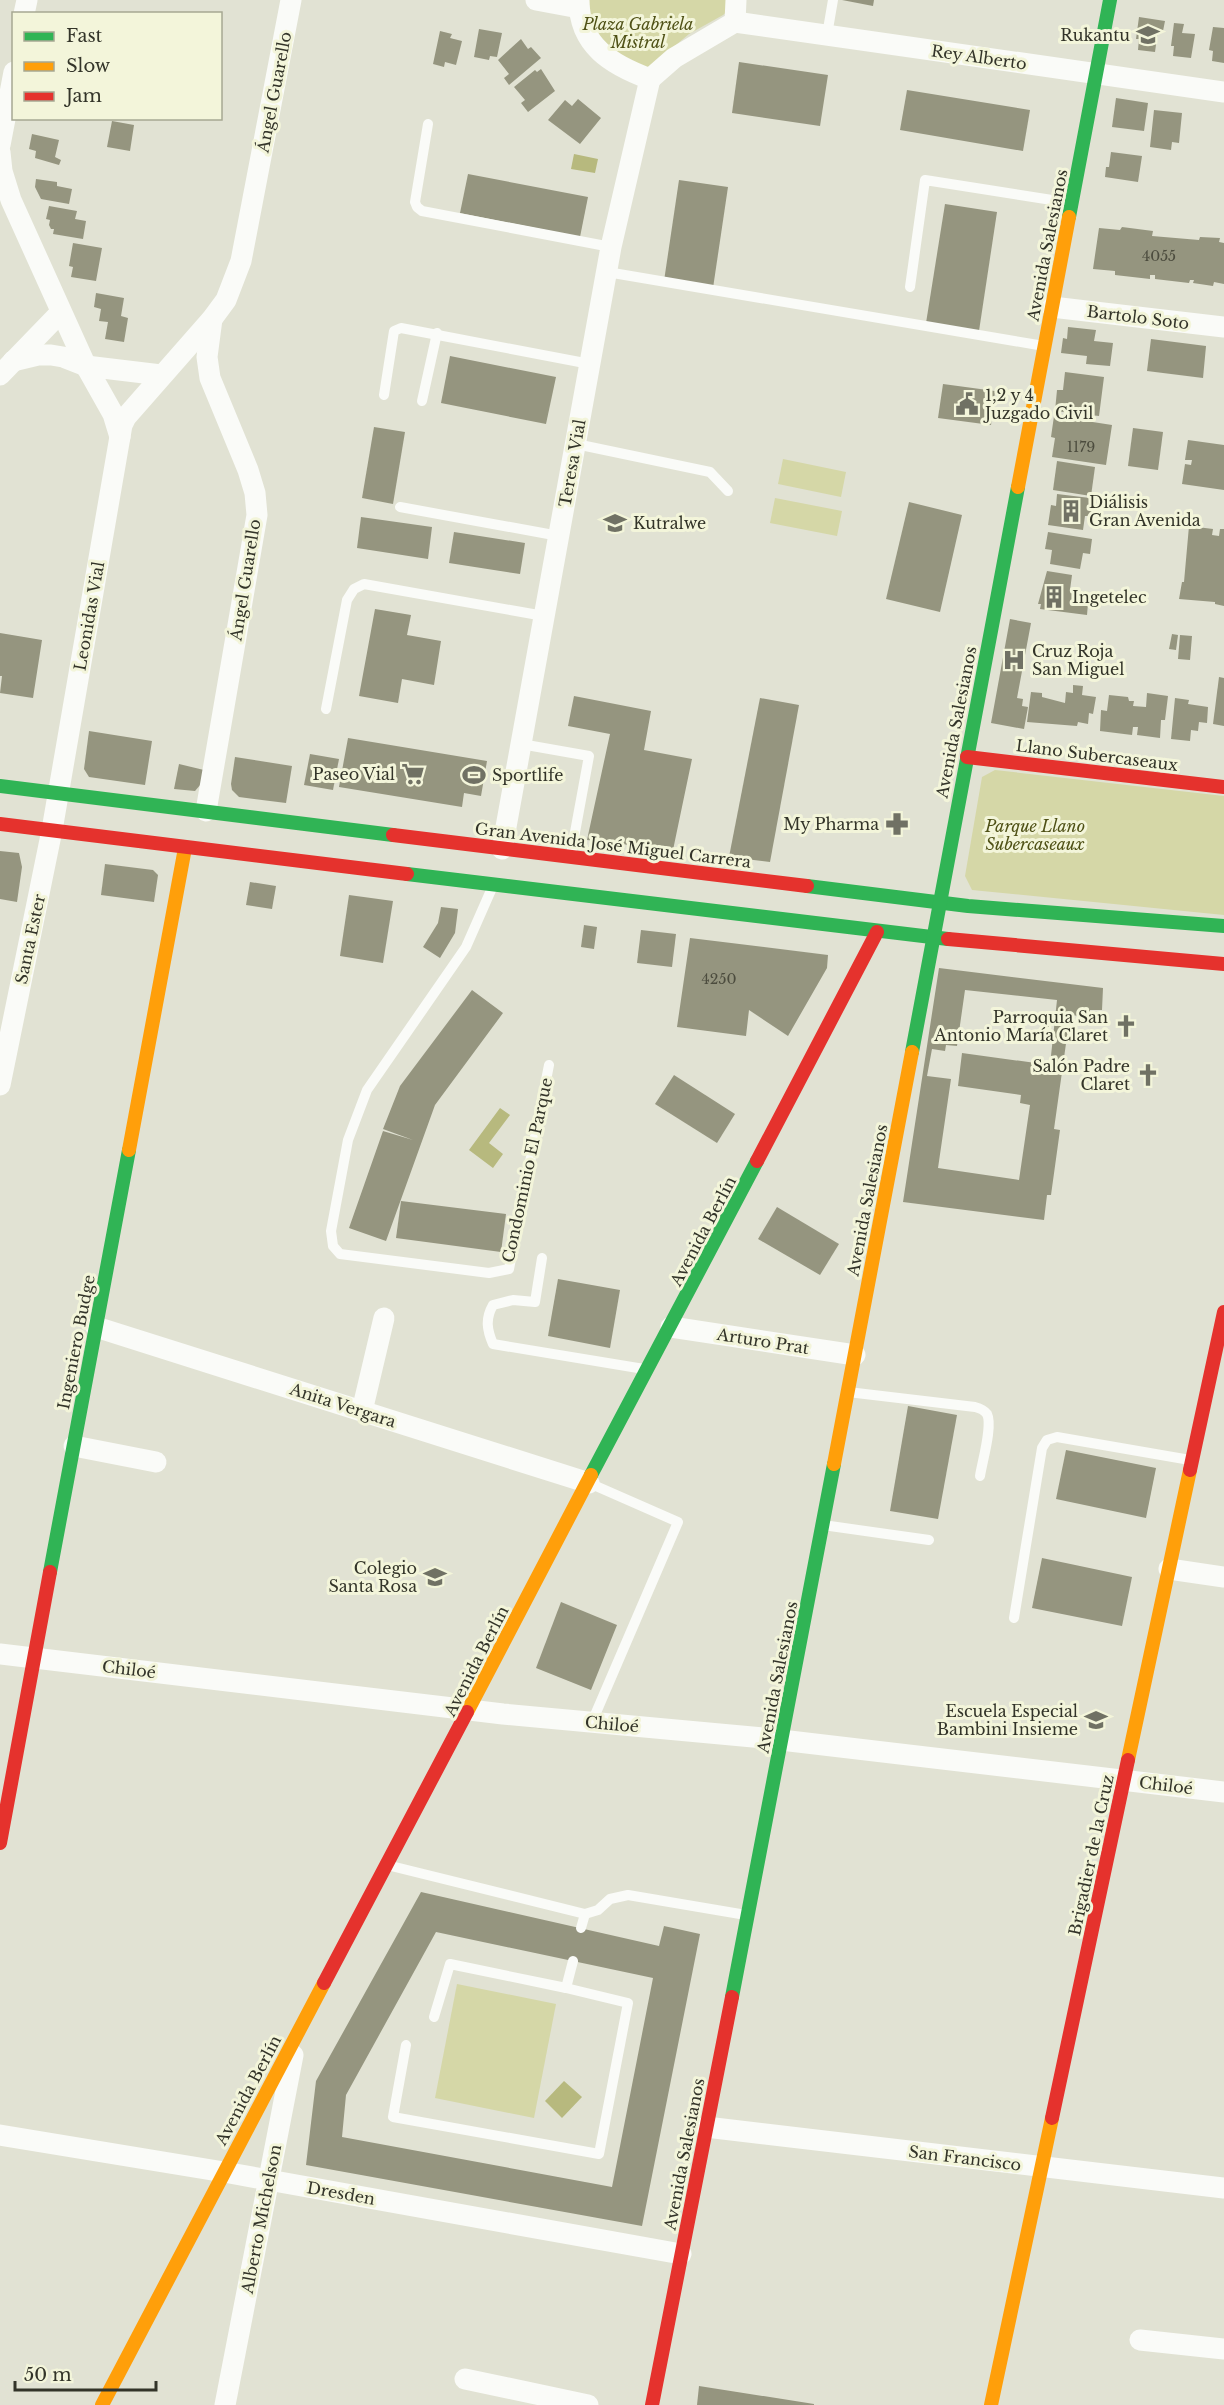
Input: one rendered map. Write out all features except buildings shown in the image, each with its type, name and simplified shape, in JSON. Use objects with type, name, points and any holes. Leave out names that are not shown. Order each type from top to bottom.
[{"type":"main road","name":"Avenida Salesianos","points":[[652,2405],[823,1525],[1110,0]]},
{"type":"main road","name":"Llano Subercaseaux","points":[[966,757],[1224,787]]},
{"type":"main road","name":"Gran Avenida José Miguel Carrera","points":[[0,786],[206,811],[494,860],[570,857],[939,902],[1224,926]]},
{"type":"main road","points":[[0,824],[877,932],[1224,964]]},
{"type":"main road","name":"Ingeniero Budge","points":[[0,1843],[185,848]]},
{"type":"main road","points":[[469,881],[494,860]]},
{"type":"main road","name":"Avenida Berlín","points":[[102,2405],[297,2032],[649,1370],[877,932]]},
{"type":"main road","name":"Brigadier de la Cruz","points":[[991,2405],[1224,1312]]},
{"type":"street","name":"Ángel Guarello","points":[[161,375],[212,319],[230,292],[241,261],[291,0]]},
{"type":"street","points":[[536,0],[579,4],[587,34],[597,49],[610,61],[650,79],[694,45],[735,22],[736,0]]},
{"type":"street","name":"Rey Alberto","points":[[735,22],[1224,92]]},
{"type":"street","name":"Teresa Vial","points":[[494,860],[521,744],[611,247],[650,79]]},
{"type":"street","points":[[0,145],[12,82]]},
{"type":"street","name":"Leonidas Vial","points":[[0,152],[2,171],[11,200],[86,366],[113,414],[120,438]]},
{"type":"street","name":"Bartolo Soto","points":[[1052,307],[1224,327]]},
{"type":"street","points":[[7,368],[61,312]]},
{"type":"street","name":"Ángel Guarello","points":[[206,811],[257,515],[255,493],[248,470],[210,378],[207,357],[212,319]]},
{"type":"street","points":[[7,368],[38,355],[69,359],[86,366],[161,375]]},
{"type":"street","name":"Leonidas Vial","points":[[58,794],[120,438],[126,417],[161,375]]},
{"type":"street","name":"Santa Ester","points":[[0,1085],[58,794]]},
{"type":"street","points":[[362,1411],[384,1318]]},
{"type":"street","name":"Anita Vergara","points":[[96,1327],[589,1483]]},
{"type":"street","name":"Arturo Prat","points":[[671,1328],[855,1355]]},
{"type":"street","points":[[74,1446],[156,1462]]},
{"type":"street","points":[[1169,1569],[1224,1577]]},
{"type":"street","name":"Chiloé","points":[[0,1654],[470,1710],[782,1740],[1224,1792]]},
{"type":"street","name":"Alberto Michelson","points":[[225,2405],[297,2032]]},
{"type":"street","name":"San Francisco","points":[[706,2127],[1224,2188]]},
{"type":"street","name":"Dresden","points":[[0,2135],[224,2172],[681,2254]]},
{"type":"street","points":[[1140,2340],[1224,2349]]},
{"type":"street","points":[[465,2379],[588,2405]]},
{"type":"lane","points":[[827,35],[833,0]]},
{"type":"lane","points":[[428,124],[415,202],[422,211],[611,247]]},
{"type":"lane","points":[[910,287],[925,180],[1071,203]]},
{"type":"lane","points":[[607,272],[1044,346]]},
{"type":"lane","points":[[384,395],[394,330],[401,328],[437,333],[590,364]]},
{"type":"lane","points":[[422,401],[437,333]]},
{"type":"lane","points":[[576,444],[710,472],[728,491]]},
{"type":"lane","points":[[400,507],[559,536]]},
{"type":"lane","points":[[326,709],[347,600],[354,589],[364,584],[544,615]]},
{"type":"lane","points":[[521,744],[589,756],[570,857]]},
{"type":"lane","name":"Condominio El Parque","points":[[493,884],[466,947],[367,1090],[348,1140],[331,1231],[333,1246],[340,1254],[489,1273],[509,1269],[549,1065]]},
{"type":"lane","points":[[542,1258],[535,1302],[513,1300],[494,1305],[488,1314],[488,1331],[493,1344],[649,1370]]},
{"type":"lane","points":[[848,1392],[975,1407],[982,1410],[987,1415],[989,1425],[980,1476]]},
{"type":"lane","points":[[1014,1618],[1042,1448],[1047,1440],[1057,1437],[1192,1461]]},
{"type":"lane","points":[[589,1483],[678,1522],[592,1722]]},
{"type":"lane","points":[[823,1525],[929,1540]]},
{"type":"lane","points":[[387,1864],[585,1914],[598,1910],[610,1899],[628,1895],[704,1906],[748,1916]]},
{"type":"lane","points":[[581,1928],[585,1914]]},
{"type":"lane","points":[[566,1988],[573,1961]]},
{"type":"lane","points":[[406,2045],[393,2117],[599,2154],[628,2003],[450,1964],[434,2017]]},
{"type":"green space","name":"Plaza Gabriela Mistral","points":[[585,0],[734,0],[730,9],[723,15],[689,34],[645,71],[602,48]]},
{"type":"green space","points":[[783,459],[846,472],[841,497],[778,484]]},
{"type":"green space","points":[[775,498],[842,511],[837,536],[770,523]]},
{"type":"green space","name":"Parque Llano Subercaseaux","points":[[995,770],[1224,796],[1224,915],[972,890],[965,876],[982,777]]},
{"type":"green space","points":[[457,1984],[556,2004],[534,2118],[435,2098]]},
{"type":"shaded area","points":[[574,154],[598,159],[595,173],[571,169]]},
{"type":"shaded area","points":[[500,1108],[510,1115],[489,1143],[503,1154],[493,1168],[469,1150]]},
{"type":"shaded area","points":[[564,2081],[582,2097],[562,2118],[545,2101]]},
{"type":"traffic: fast","points":[[1069,217],[1110,0]]},
{"type":"traffic: fast","points":[[912,1052],[1018,487]]},
{"type":"traffic: fast","points":[[0,786],[393,835]]},
{"type":"traffic: fast","points":[[407,874],[948,939]]},
{"type":"traffic: fast","points":[[807,886],[968,906],[1224,926]]},
{"type":"traffic: fast","points":[[50,1572],[129,1150]]},
{"type":"traffic: fast","points":[[591,1475],[757,1161]]},
{"type":"traffic: fast","points":[[732,1997],[834,1464]]},
{"type":"traffic: slow","points":[[1018,487],[1069,217]]},
{"type":"traffic: slow","points":[[129,1150],[185,848]]},
{"type":"traffic: slow","points":[[834,1464],[912,1052]]},
{"type":"traffic: slow","points":[[1128,1760],[1190,1470]]},
{"type":"traffic: slow","points":[[467,1712],[591,1475]]},
{"type":"traffic: slow","points":[[102,2405],[324,1983]]},
{"type":"traffic: slow","points":[[991,2405],[1052,2118]]},
{"type":"traffic: jam","points":[[967,757],[1224,787]]},
{"type":"traffic: jam","points":[[0,824],[407,874]]},
{"type":"traffic: jam","points":[[393,835],[807,886]]},
{"type":"traffic: jam","points":[[757,1161],[877,932]]},
{"type":"traffic: jam","points":[[948,939],[1224,964]]},
{"type":"traffic: jam","points":[[1190,1470],[1224,1312]]},
{"type":"traffic: jam","points":[[0,1843],[50,1572]]},
{"type":"traffic: jam","points":[[324,1983],[467,1712]]},
{"type":"traffic: jam","points":[[1052,2118],[1128,1760]]},
{"type":"traffic: jam","points":[[652,2405],[732,1997]]},
{"type":"place","name":"Rukantu","points":[[1148,35]]},
{"type":"place","name":"1,2 y 4 Juzgado Civil","points":[[967,404]]},
{"type":"place","name":"Diálisis Gran Avenida","points":[[1071,511]]},
{"type":"place","name":"Kutralwe","points":[[615,523]]},
{"type":"place","name":"Ingetelec","points":[[1054,597]]},
{"type":"place","name":"Cruz Roja San Miguel","points":[[1014,660]]},
{"type":"place","name":"Paseo Vial","points":[[413,774]]},
{"type":"place","name":"Sportlife","points":[[474,775]]},
{"type":"place","name":"My Pharma","points":[[897,824]]},
{"type":"place","name":"Parroquia San Antonio María Claret","points":[[1126,1026]]},
{"type":"place","name":"Salón Padre Claret","points":[[1148,1075]]},
{"type":"place","name":"Colegio Santa Rosa","points":[[435,1577]]},
{"type":"place","name":"Escuela Especial Bambini Insieme","points":[[1096,1720]]}]
